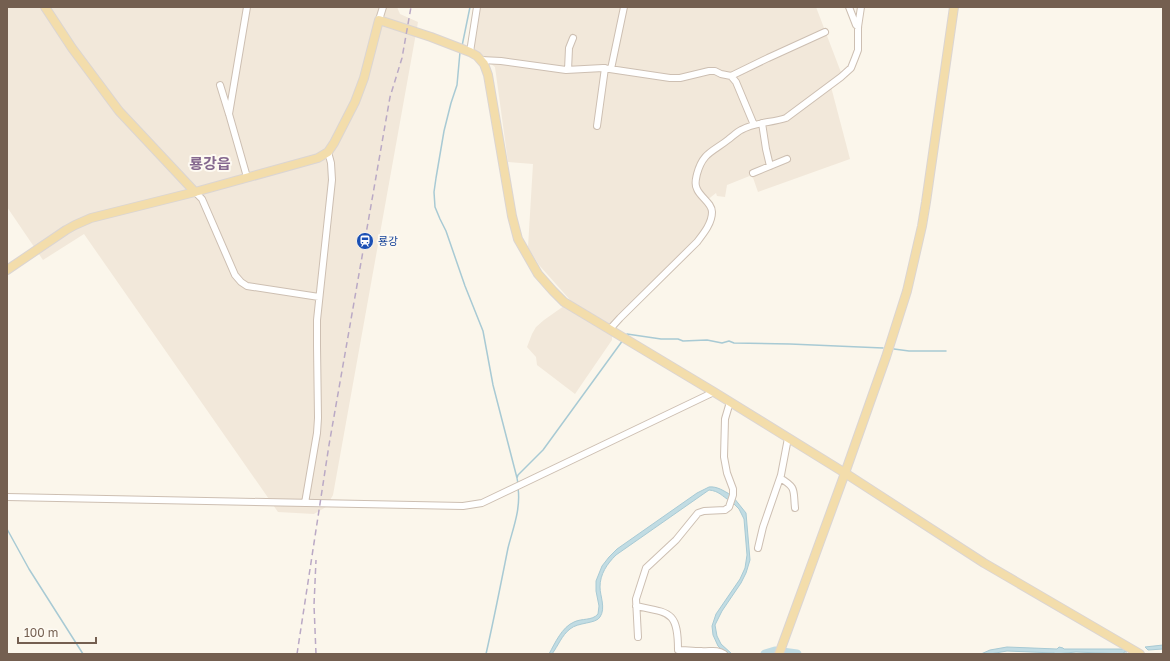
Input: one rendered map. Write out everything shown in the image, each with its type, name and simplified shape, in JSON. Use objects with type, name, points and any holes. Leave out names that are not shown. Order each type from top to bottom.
[{"type":"main road","points":[[45,7],[72,48],[119,111],[196,192]]},
{"type":"main road","points":[[781,651],[886,356],[907,291],[922,226],[930,178],[954,7]]},
{"type":"main road","points":[[7,270],[75,225],[91,218],[196,192],[318,158],[328,152],[334,143],[355,102],[364,78],[380,20],[431,37],[477,56],[484,64],[488,75],[512,216],[518,239],[538,274],[564,302],[845,473],[984,563],[1140,654]]},
{"type":"street","points":[[229,114],[247,7]]},
{"type":"street","points":[[380,20],[383,7]]},
{"type":"street","points":[[464,50],[477,7]]},
{"type":"street","points":[[597,126],[608,68],[624,7]]},
{"type":"street","points":[[849,7],[856,25],[858,26]]},
{"type":"street","points":[[610,329],[697,242],[710,223],[712,211],[711,207],[697,190],[695,184],[703,159],[712,150],[742,129],[754,124],[786,118],[847,72],[857,54],[858,26],[861,7]]},
{"type":"street","points":[[481,60],[501,61],[568,70],[608,68],[670,78],[680,78],[709,71],[715,71],[731,76],[825,32]]},
{"type":"street","points":[[568,70],[569,48],[573,38]]},
{"type":"street","points":[[731,76],[736,82],[754,124]]},
{"type":"street","points":[[220,85],[248,178]]},
{"type":"street","points":[[762,123],[770,166]]},
{"type":"street","points":[[305,503],[318,433],[317,346],[319,297],[332,180],[331,162],[328,152]]},
{"type":"street","points":[[752,173],[787,159]]},
{"type":"street","points":[[196,192],[202,199],[235,275],[241,282],[247,286],[319,297]]},
{"type":"street","points":[[8,497],[463,506],[482,503],[714,392]]},
{"type":"street","points":[[638,636],[636,599],[643,573],[648,565],[668,548],[698,513],[704,511],[725,510],[729,507],[731,502],[733,489],[727,474],[724,457],[725,419],[730,402]]},
{"type":"street","points":[[758,548],[763,527],[780,478],[788,438]]},
{"type":"street","points":[[780,478],[793,488],[795,508]]},
{"type":"street","points":[[636,606],[664,613],[673,619],[678,635],[678,650],[702,653],[713,650],[721,651],[724,654]]},
{"type":"shaded area","points":[[7,7],[397,7],[400,14],[418,22],[333,495],[326,507],[314,514],[278,512],[84,234],[43,260],[7,207]]},
{"type":"shaded area","points":[[480,7],[816,7],[842,75],[830,83],[850,159],[758,192],[752,175],[727,185],[725,197],[717,196],[716,193],[706,201],[711,210],[710,220],[698,239],[612,323],[612,340],[575,394],[537,365],[536,357],[527,347],[536,327],[571,301],[539,265],[528,247],[533,164],[508,162],[495,67],[474,50]]},
{"type":"water","points":[[709,487],[718,488],[731,495],[730,501],[718,493],[709,490],[616,555],[607,566],[601,578],[600,587],[603,610],[600,617],[595,621],[578,625],[567,631],[552,654],[549,654],[559,636],[570,624],[593,618],[598,614],[599,606],[596,581],[602,566],[609,557],[617,549],[697,493]]},
{"type":"water","points":[[734,498],[746,513],[750,560],[741,583],[722,611],[715,625],[717,636],[721,644],[732,654],[726,654],[718,646],[713,635],[712,626],[716,614],[740,579],[745,568],[747,555],[744,519],[739,509],[733,503]]},
{"type":"water","points":[[1163,645],[1163,649],[1148,650],[1145,647]]},
{"type":"water","points":[[1007,647],[1123,649],[1127,652],[1124,652],[1124,654],[1076,652],[1056,654],[1007,651],[981,654],[990,650]]},
{"type":"waterway","points":[[462,46],[470,7]]},
{"type":"waterway","points":[[460,52],[457,85],[444,131],[436,178],[434,192],[435,207],[446,231],[465,286],[483,331],[493,385],[517,478]]},
{"type":"waterway","points":[[627,336],[627,334],[661,339],[678,339],[683,341],[707,340],[722,343],[729,341],[734,343],[883,348]]},
{"type":"waterway","points":[[518,484],[518,475],[543,450],[623,340]]},
{"type":"waterway","points":[[894,349],[909,351],[946,351]]},
{"type":"waterway","points":[[486,654],[517,511],[519,496],[518,488]]},
{"type":"waterway","points":[[7,529],[29,569],[83,654]]},
{"type":"waterway","points":[[765,654],[775,651],[797,654]]},
{"type":"railway","points":[[297,654],[329,445],[390,97],[402,58],[411,7]]},
{"type":"railway","points":[[316,560],[314,605],[316,654]]},
{"type":"place","name":"룡강","points":[[365,241]]},
{"type":"district","name":"룡강읍","points":[[210,164]]}]
